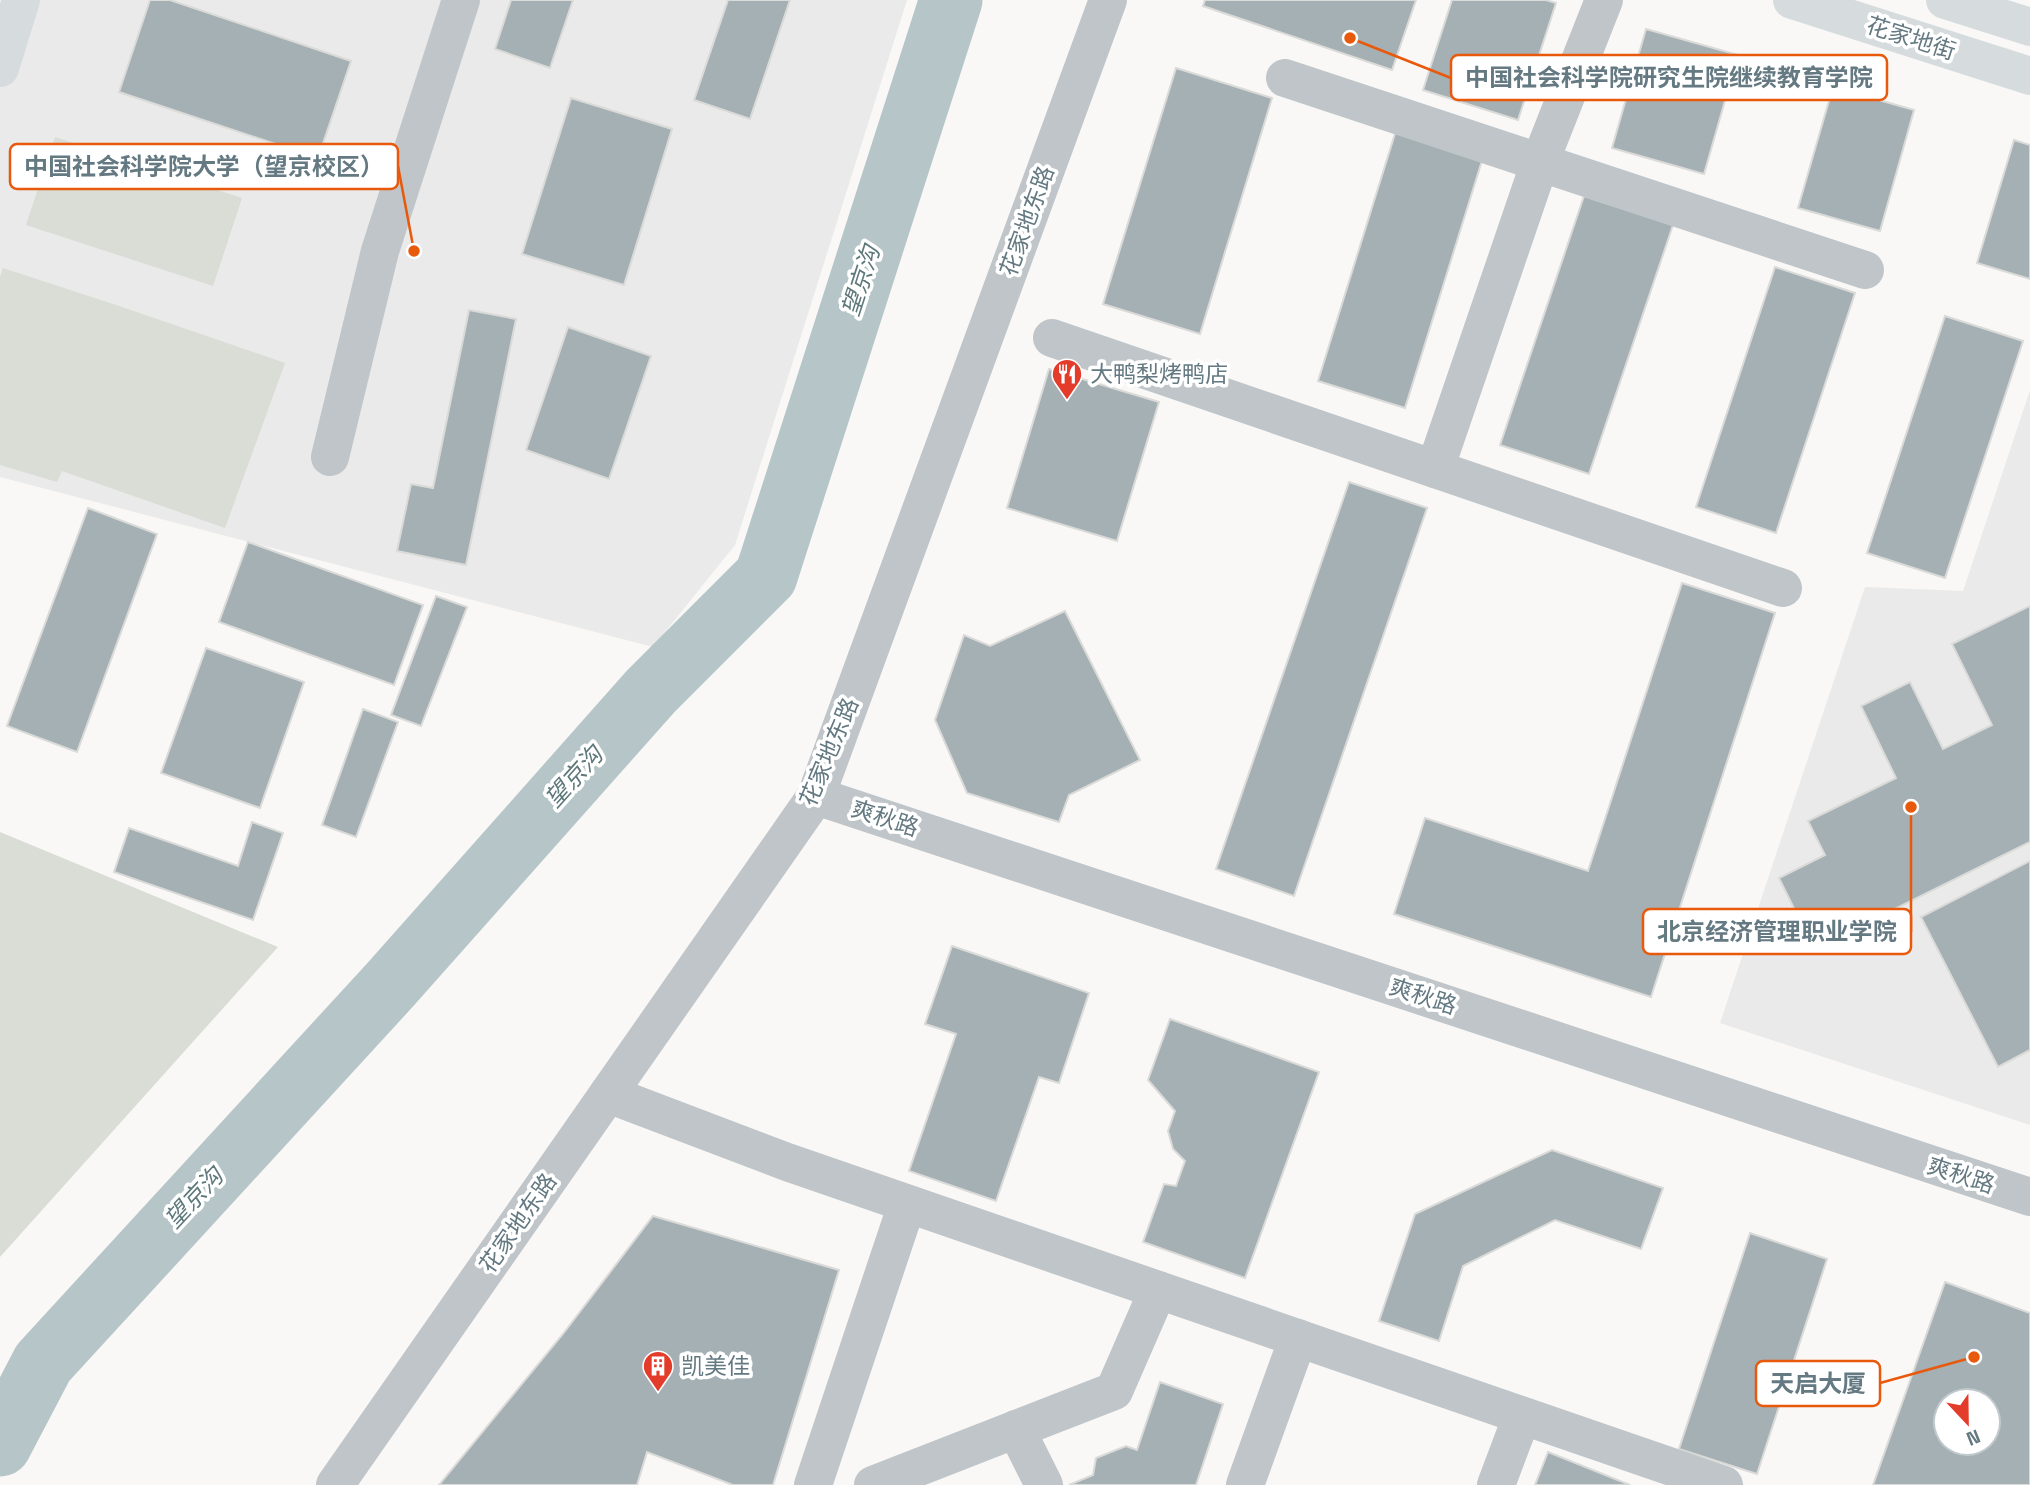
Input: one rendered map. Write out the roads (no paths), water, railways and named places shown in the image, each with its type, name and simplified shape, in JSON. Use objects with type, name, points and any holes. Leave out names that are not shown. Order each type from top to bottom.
[{"type":"main road","points":[[0,68],[21,0]]},
{"type":"main road","name":"花家地街","points":[[1792,0],[2030,76]]},
{"type":"main road","name":"花家地街","points":[[1945,0],[2030,27]]},
{"type":"street","points":[[330,457],[380,251],[461,0]]},
{"type":"street","name":"花家地东路","points":[[335,1485],[816,796],[1108,0]]},
{"type":"street","points":[[1435,469],[1540,162],[1604,0]]},
{"type":"street","points":[[1285,78],[1865,270]]},
{"type":"street","points":[[1052,338],[1783,588]]},
{"type":"street","name":"爽秋路","points":[[816,796],[2030,1197]]},
{"type":"street","points":[[608,1094],[787,1162],[1724,1485]]},
{"type":"street","points":[[813,1485],[908,1204]]},
{"type":"street","points":[[873,1485],[1114,1391],[1158,1290]]},
{"type":"street","points":[[1245,1485],[1298,1338]]},
{"type":"street","points":[[1496,1485],[1522,1416]]},
{"type":"street","points":[[1016,1429],[1044,1485]]},
{"type":"waterway","name":"望京沟","points":[[0,1445],[43,1363],[390,985],[651,691],[766,576],[951,0]]},
{"type":"place","name":"中国社会科学院研究生院继续教育学院","points":[[1350,38]]},
{"type":"place","name":"中国社会科学院大学（望京校区）","points":[[414,251]]},
{"type":"place","name":"大鸭梨烤鸭店","points":[[1067,401]]},
{"type":"place","name":"北京经济管理职业学院","points":[[1911,807]]},
{"type":"place","name":"天启大厦","points":[[1974,1357]]},
{"type":"place","name":"凯美佳","points":[[658,1393]]}]
